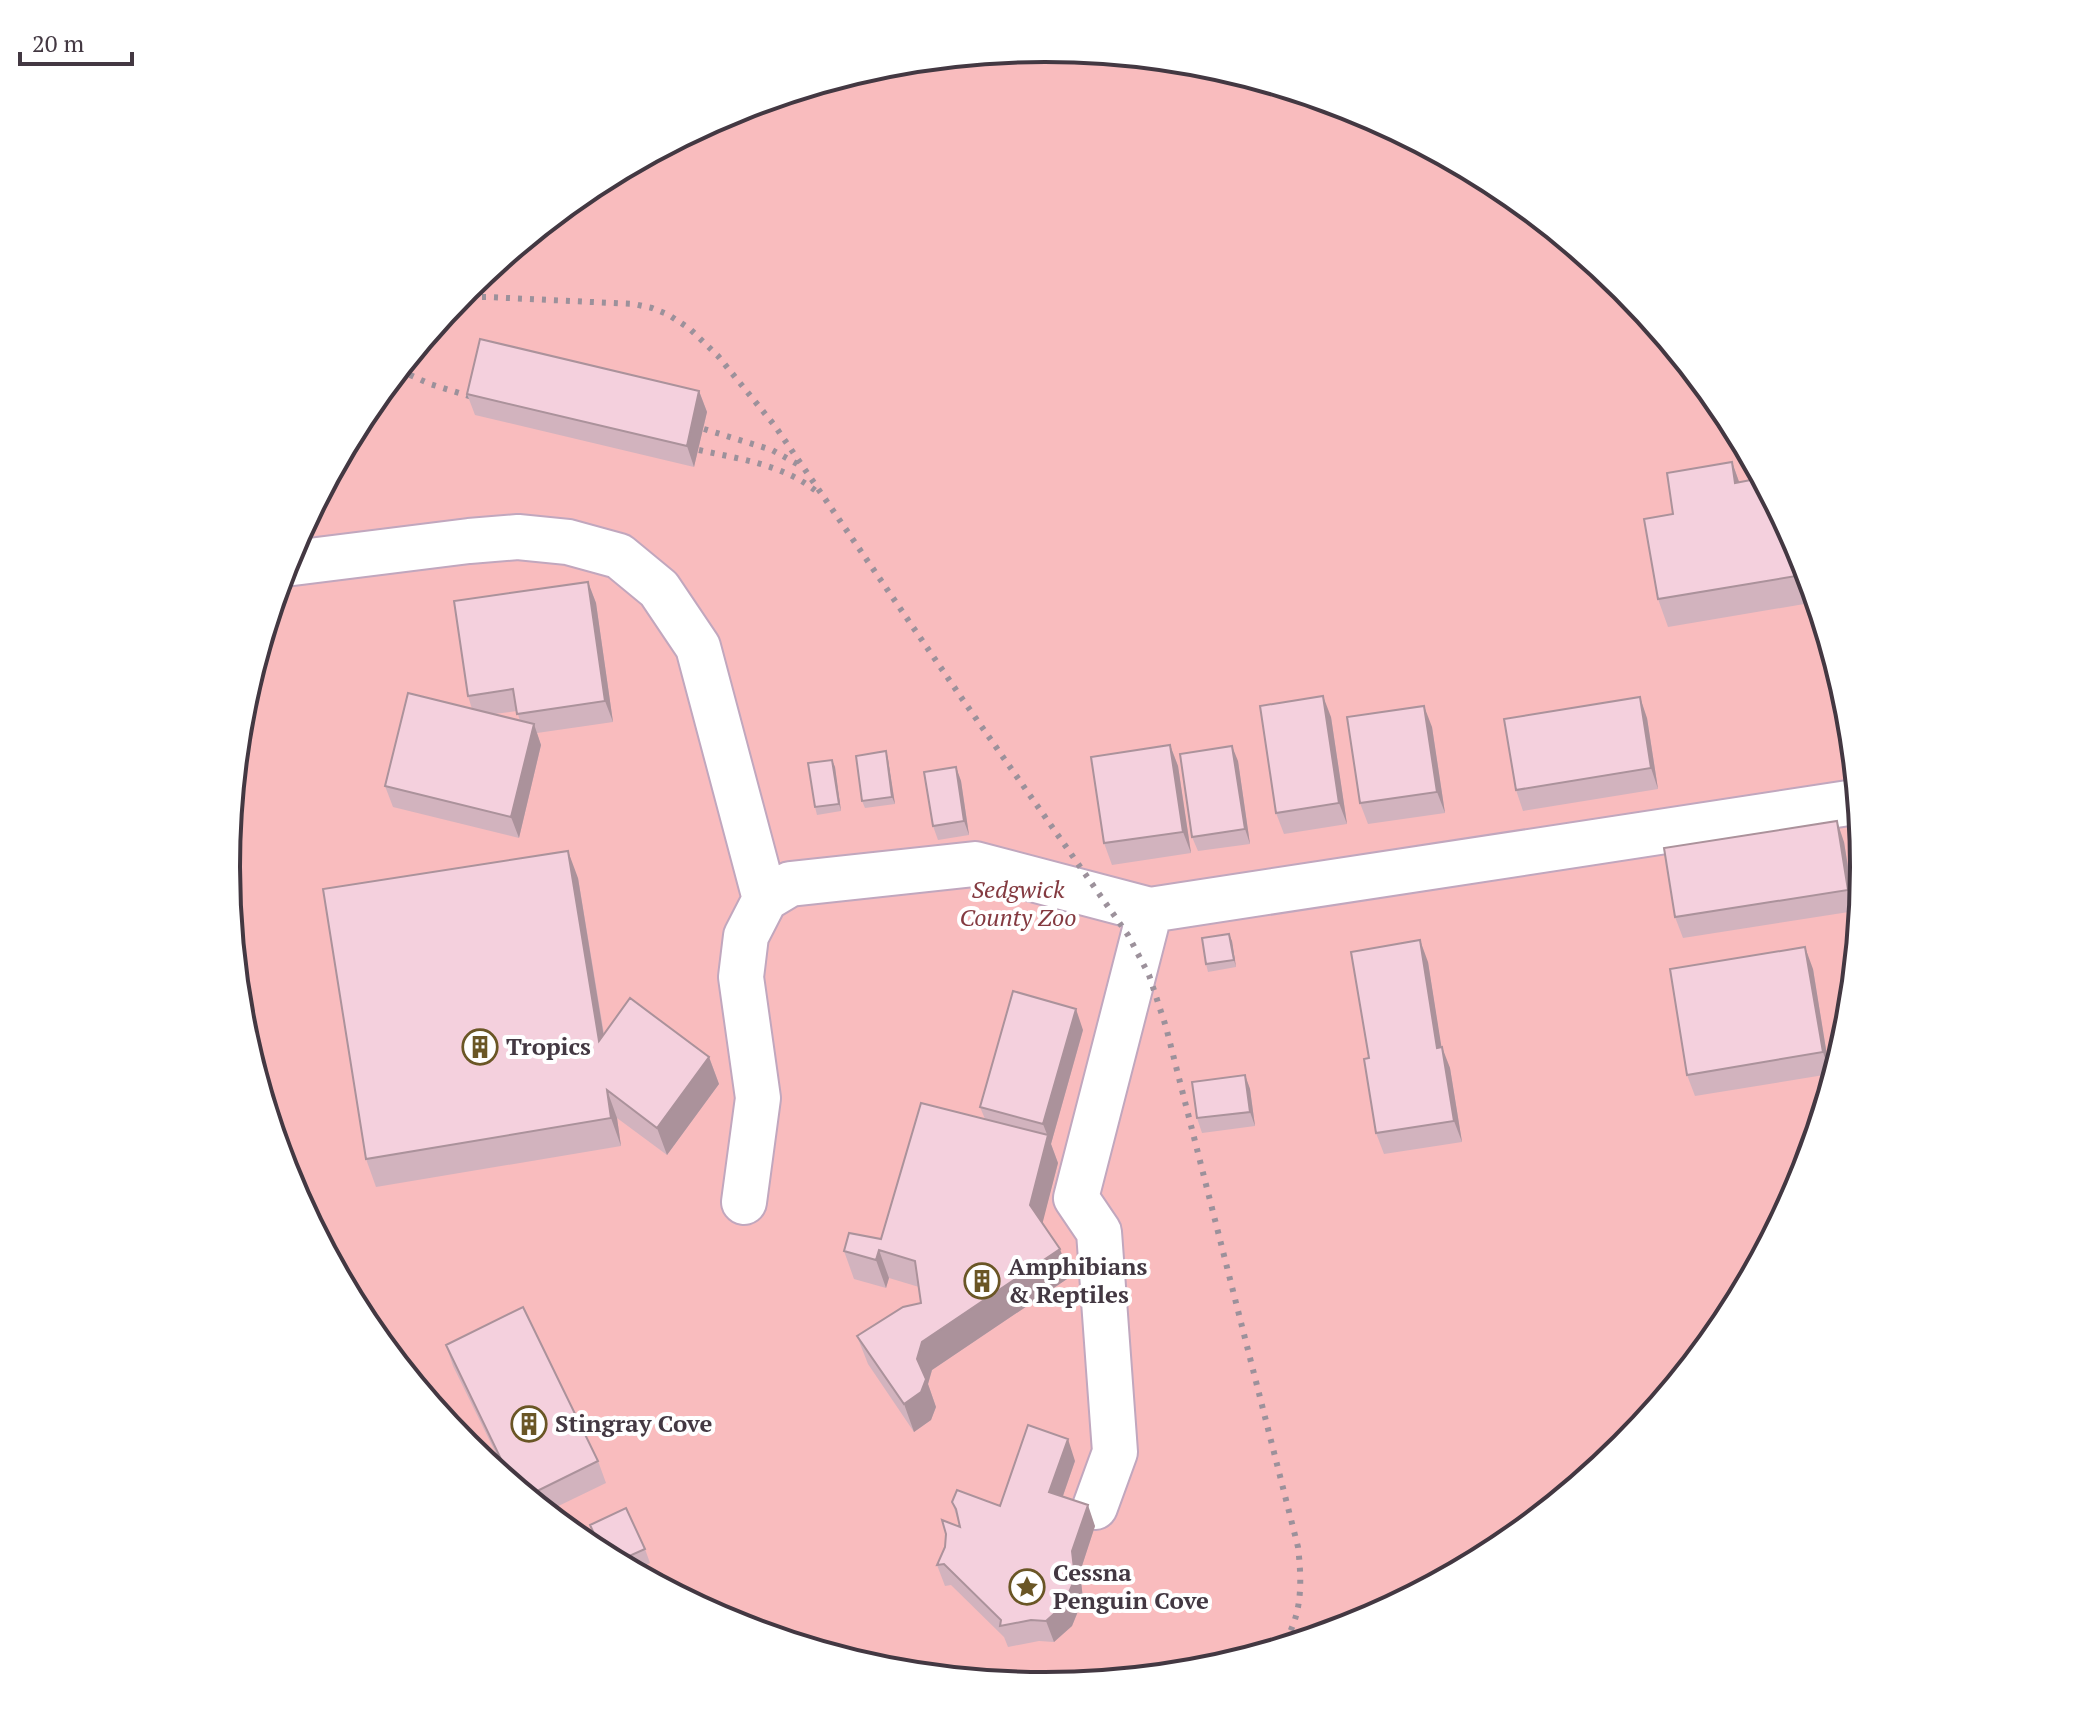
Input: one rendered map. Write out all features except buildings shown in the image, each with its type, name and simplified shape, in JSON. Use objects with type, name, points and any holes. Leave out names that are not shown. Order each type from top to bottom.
[{"type":"lane","points":[[300,562],[518,537],[568,542],[619,556],[659,589],[698,647],[765,899]]},
{"type":"lane","points":[[744,1202],[758,1098],[741,977],[746,936],[765,899],[790,884],[975,864],[1150,910],[1847,803]]},
{"type":"lane","points":[[1095,1507],[1115,1452],[1099,1232],[1076,1198],[1150,910]]},
{"type":"green space","name":"Sedgwick County Zoo","points":[[1045,62],[1150,69],[1202,77],[1304,105],[1353,123],[1448,170],[1535,228],[1576,262],[1650,336],[1684,377],[1742,465],[1767,511],[1789,559],[1823,659],[1835,710],[1848,814],[1850,867],[1843,972],[1835,1024],[1807,1126],[1789,1175],[1742,1270],[1684,1357],[1650,1398],[1576,1472],[1535,1506],[1447,1564],[1401,1589],[1353,1611],[1253,1645],[1202,1657],[1098,1670],[1045,1672],[940,1665],[888,1657],[786,1629],[737,1611],[642,1564],[555,1506],[514,1472],[440,1398],[406,1357],[348,1269],[323,1223],[301,1175],[267,1075],[255,1024],[242,920],[240,867],[247,762],[255,710],[283,608],[301,559],[348,464],[406,377],[440,336],[514,262],[555,228],[643,170],[689,145],[737,123],[837,89],[888,77],[992,64]]},
{"type":"railway","points":[[477,297],[634,304],[652,308],[690,329],[718,356],[775,426],[1128,935],[1149,975],[1166,1027],[1298,1547],[1299,1599],[1289,1634]]},
{"type":"railway","points":[[408,374],[479,399]]},
{"type":"railway","points":[[704,429],[772,450],[799,465]]},
{"type":"railway","points":[[699,450],[775,469],[816,491]]},
{"type":"place","name":"Tropics","points":[[480,1047]]},
{"type":"place","name":"Amphibians & Reptiles","points":[[982,1281]]},
{"type":"place","name":"Stingray Cove","points":[[529,1424]]},
{"type":"place","name":"Cessna Penguin Cove","points":[[1027,1587]]}]
